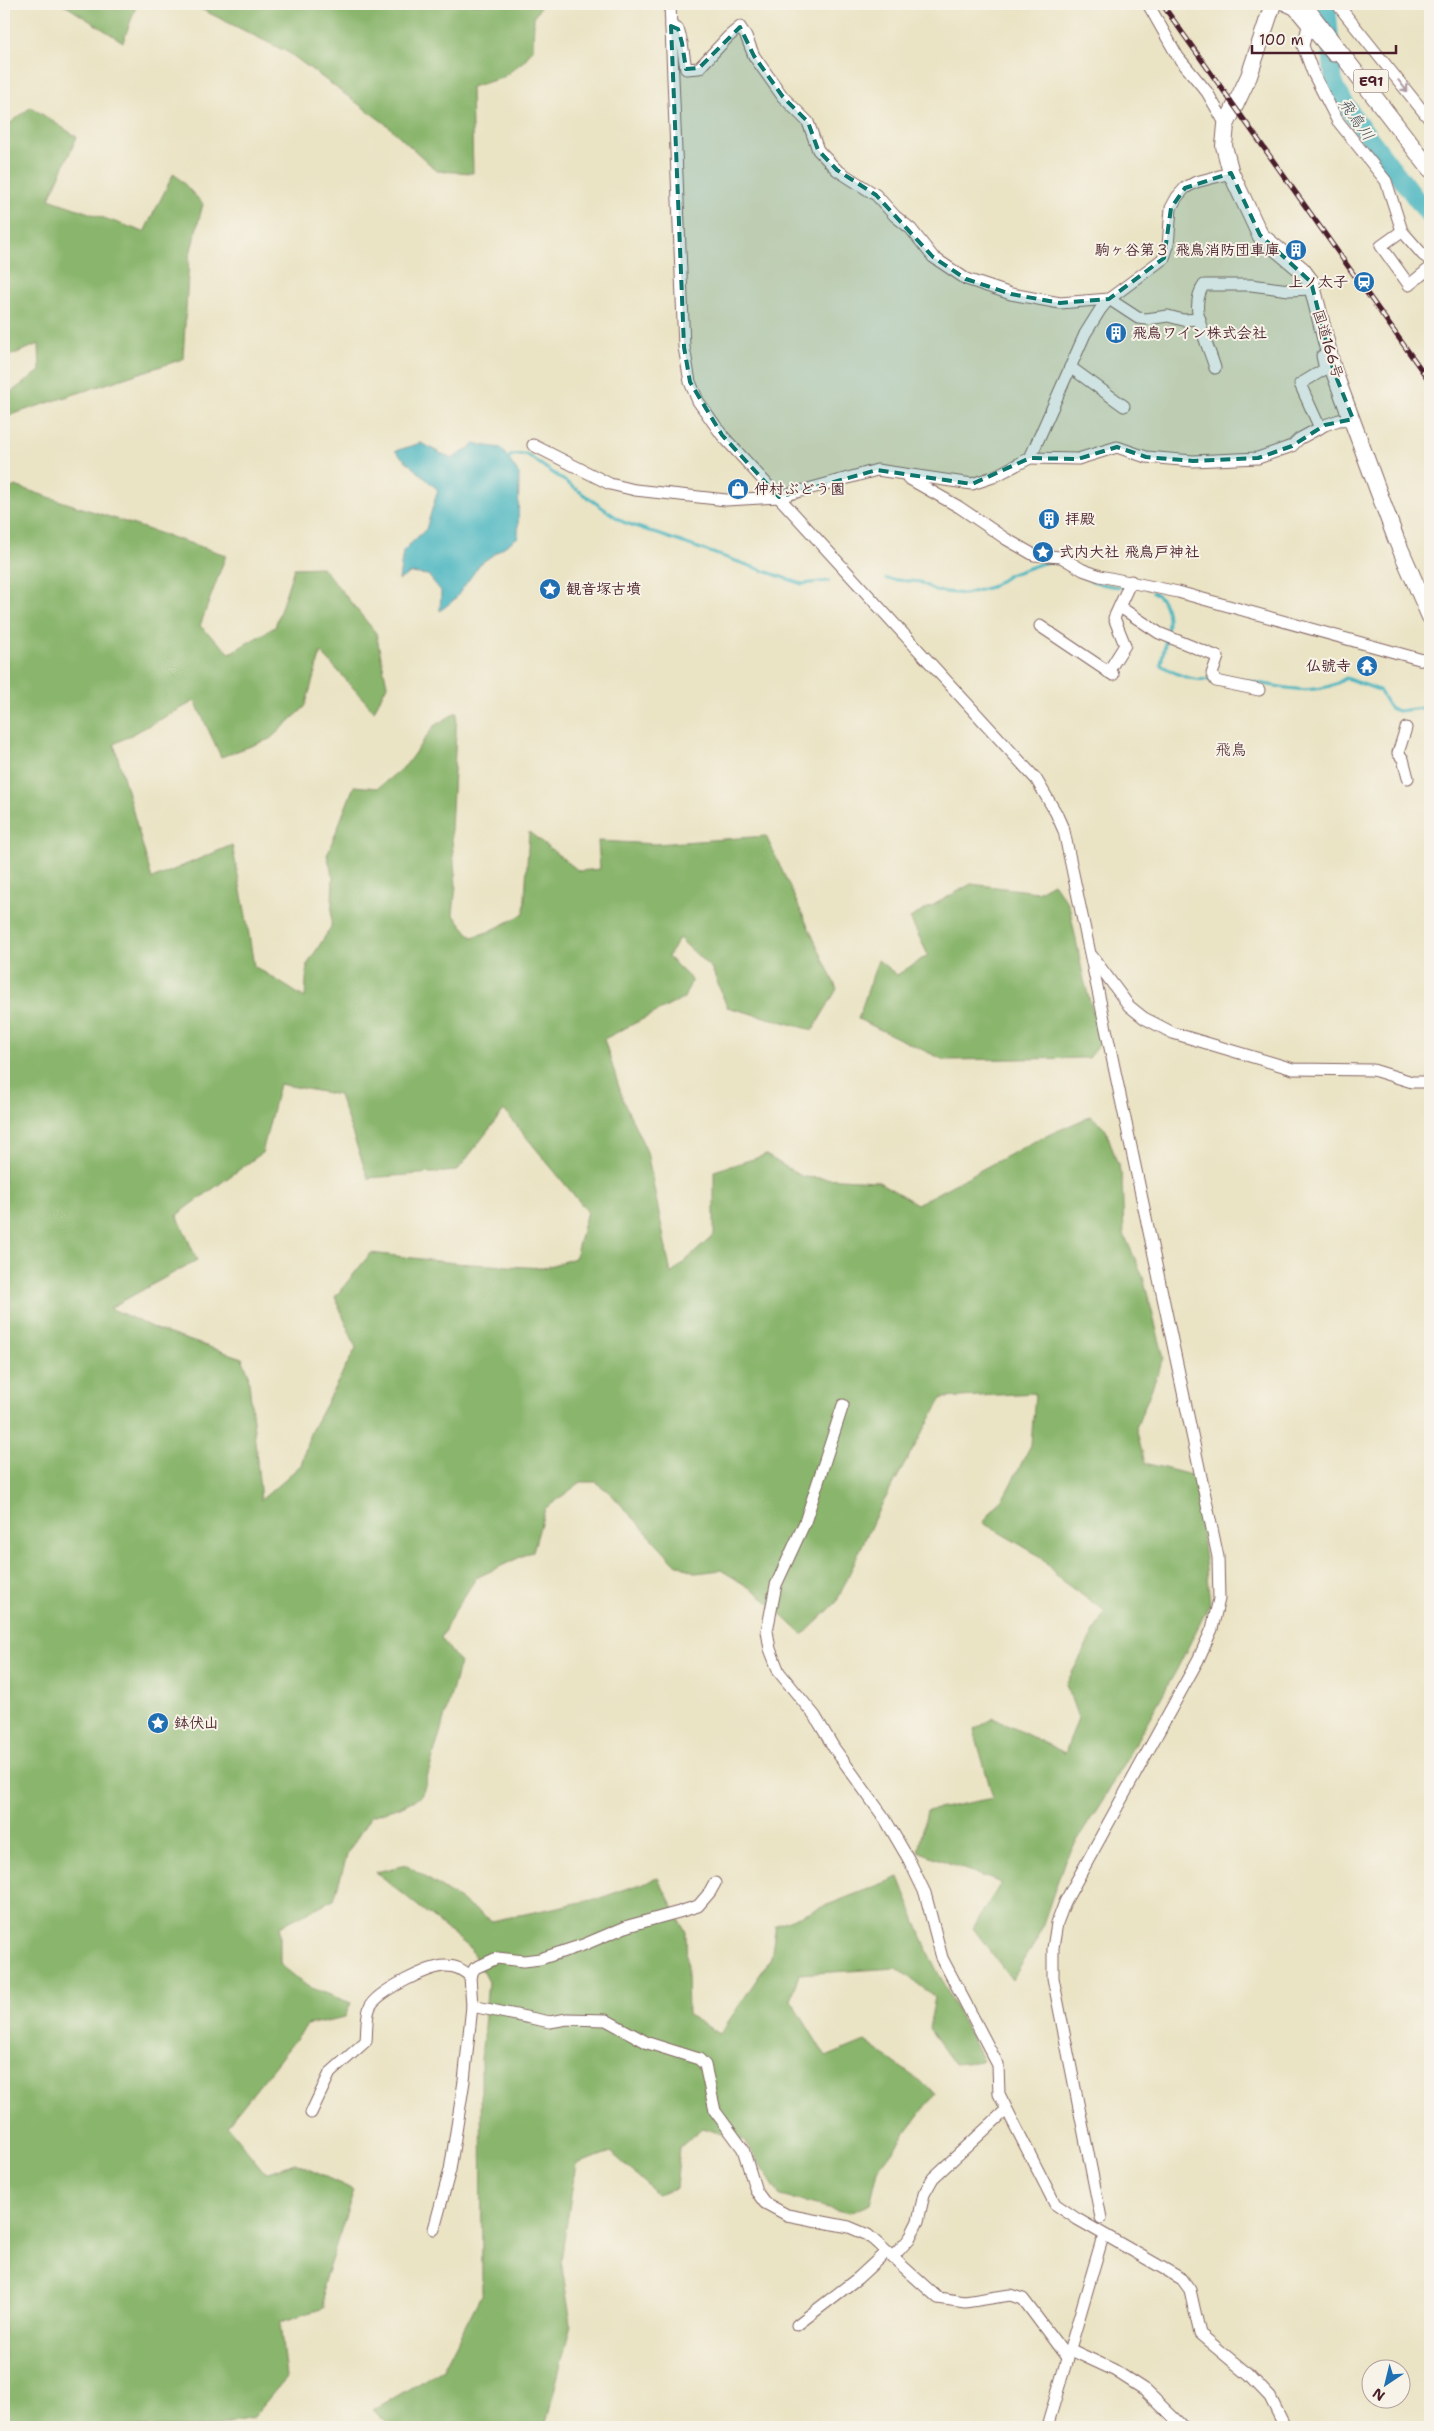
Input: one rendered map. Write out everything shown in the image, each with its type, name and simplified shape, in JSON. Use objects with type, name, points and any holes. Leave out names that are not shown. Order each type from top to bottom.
[{"type":"highway","name":"国道166号","points":[[1273,4],[1249,76],[1226,125],[1224,146],[1230,173],[1260,235],[1302,270],[1311,282],[1333,369],[1396,539],[1430,617]]},
{"type":"highway","name":"E91","points":[[1303,4],[1430,169]]},
{"type":"highway","name":"E91","points":[[1310,4],[1430,160]]},
{"type":"street","points":[[670,4],[684,347],[690,382],[698,401],[722,435],[1036,780],[1056,813],[1064,831],[1218,1557],[1219,1599],[1206,1644],[1078,1876],[1057,1923],[1053,1948],[1054,1978],[1101,2218]]},
{"type":"street","points":[[1148,4],[1178,57],[1207,92],[1226,125]]},
{"type":"street","points":[[1283,4],[1294,10],[1312,30],[1430,178]]},
{"type":"street","points":[[1339,5],[1430,120]]},
{"type":"street","points":[[672,26],[678,29],[686,69],[700,68],[728,37],[740,27],[754,56],[783,98],[808,122],[818,150],[837,170],[876,195],[895,216],[911,229],[933,256],[966,280],[1011,294],[1060,303],[1109,299],[1138,318],[1146,320],[1168,316],[1183,320],[1200,319]]},
{"type":"street","points":[[1312,30],[1303,46],[1313,73],[1336,120],[1386,181],[1402,231],[1423,255],[1430,260]]},
{"type":"street","points":[[1030,458],[1085,334],[1109,299],[1164,258],[1168,246],[1171,208],[1185,188],[1196,182],[1230,173]]},
{"type":"street","points":[[1402,231],[1381,246],[1408,284],[1430,268]]},
{"type":"street","points":[[1216,368],[1200,319],[1196,299],[1204,284],[1251,285],[1288,290],[1312,289]]},
{"type":"street","points":[[1320,428],[1300,384],[1325,369],[1319,335],[1324,333]]},
{"type":"street","points":[[1070,367],[1124,406]]},
{"type":"street","points":[[533,446],[610,484],[635,490],[708,499],[779,497],[877,470],[972,484],[1030,458],[1078,459],[1117,447],[1146,457],[1193,461],[1258,458],[1292,446],[1299,439],[1339,420],[1353,419]]},
{"type":"street","points":[[900,473],[959,507],[1006,539],[1034,555],[1061,557],[1099,577],[1263,614],[1430,662]]},
{"type":"street","points":[[1040,626],[1111,674],[1125,645],[1114,618],[1130,585]]},
{"type":"street","points":[[1120,607],[1159,633],[1218,657],[1214,678],[1259,690]]},
{"type":"street","points":[[1406,728],[1398,753],[1403,760],[1408,778]]},
{"type":"street","points":[[1090,954],[1129,1006],[1144,1018],[1173,1034],[1293,1069],[1373,1070],[1412,1082],[1430,1082]]},
{"type":"street","points":[[843,1405],[805,1522],[776,1585],[767,1632],[770,1649],[779,1672],[815,1716],[834,1748],[885,1819],[909,1860],[925,1893],[942,1958],[998,2065],[999,2094],[1055,2204],[1077,2219],[1182,2279],[1190,2290],[1200,2334],[1249,2375],[1270,2397],[1285,2427]]},
{"type":"street","points":[[434,2229],[450,2170],[464,2081],[472,2006],[470,1976],[480,1965],[497,1958],[524,1961],[540,1959],[583,1945],[628,1926],[698,1906],[710,1892],[714,1883]]},
{"type":"street","points":[[311,2113],[330,2073],[366,2041],[370,2007],[381,1994],[425,1972],[444,1965],[459,1968],[470,1976]]},
{"type":"street","points":[[472,2006],[550,2022],[567,2018],[606,2020],[648,2043],[699,2059],[705,2065],[715,2111],[743,2149],[756,2191],[765,2203],[786,2215],[859,2230],[868,2234],[938,2298],[965,2302],[1010,2295],[1023,2299],[1069,2354],[1114,2370],[1145,2390],[1183,2427]]},
{"type":"street","points":[[797,2325],[909,2239],[918,2221],[924,2194],[933,2178],[1006,2110]]},
{"type":"street","points":[[1047,2427],[1101,2242]]},
{"type":"highlighted area","points":[[671,26],[678,29],[686,69],[699,68],[740,27],[754,56],[783,97],[808,122],[818,150],[837,170],[876,195],[933,257],[966,279],[1011,294],[1060,303],[1109,299],[1164,258],[1171,208],[1185,188],[1231,173],[1260,235],[1311,282],[1333,369],[1353,419],[1325,425],[1292,446],[1258,458],[1193,461],[1146,457],[1117,447],[1078,459],[1030,458],[972,484],[877,470],[779,497],[722,435],[690,382],[684,347]]},
{"type":"green space","points":[[63,4],[137,4],[123,42]]},
{"type":"green space","points":[[191,4],[542,4],[534,17],[533,48],[525,60],[502,78],[471,87],[473,173],[437,171],[387,125],[289,53]]},
{"type":"green space","points":[[31,107],[77,137],[49,199],[144,232],[174,173],[203,204],[189,258],[183,359],[4,417],[4,397],[40,371],[39,344],[4,358],[4,128]]},
{"type":"green space","points":[[15,486],[226,555],[200,626],[230,653],[275,627],[294,568],[322,567],[376,633],[387,685],[374,711],[321,652],[305,707],[270,739],[221,757],[195,701],[114,744],[152,879],[232,845],[254,966],[305,998],[307,965],[331,927],[333,877],[327,855],[354,786],[378,788],[406,765],[434,726],[457,712],[451,829],[456,885],[453,914],[472,937],[488,932],[524,914],[529,832],[579,871],[600,869],[598,841],[656,844],[766,836],[837,989],[813,1030],[727,1007],[712,969],[679,938],[668,957],[692,980],[684,998],[604,1039],[623,1100],[647,1152],[671,1274],[714,1235],[714,1171],[766,1155],[803,1177],[877,1181],[917,1204],[1037,1140],[1091,1116],[1106,1130],[1122,1177],[1124,1234],[1143,1277],[1164,1358],[1136,1428],[1145,1463],[1195,1476],[1210,1603],[1176,1671],[1104,1798],[1065,1860],[1038,1938],[1012,1980],[973,1928],[1001,1883],[918,1851],[927,1811],[993,1798],[974,1730],[993,1718],[1065,1753],[1078,1718],[1066,1684],[1105,1611],[1062,1581],[1038,1555],[983,1523],[1006,1493],[1031,1445],[1035,1393],[942,1398],[876,1515],[836,1603],[803,1635],[758,1593],[721,1570],[696,1573],[674,1562],[611,1494],[596,1482],[581,1482],[545,1509],[533,1551],[476,1578],[453,1614],[441,1638],[460,1663],[422,1796],[400,1807],[371,1816],[348,1852],[334,1899],[280,1926],[280,1964],[307,1986],[351,2003],[345,2017],[307,2025],[227,2126],[265,2173],[295,2163],[354,2190],[323,2285],[324,2308],[280,2322],[286,2378],[252,2418],[210,2427],[4,2427],[4,492]],"holes":[[[279,1084],[339,1095],[368,1178],[457,1171],[504,1110],[587,1211],[575,1258],[543,1268],[455,1263],[371,1253],[335,1297],[356,1348],[310,1433],[301,1465],[261,1500],[248,1372],[242,1358],[158,1330],[110,1308],[197,1260],[177,1215],[262,1153]]]},
{"type":"green space","points":[[1053,883],[1069,905],[1084,980],[1101,1042],[1089,1058],[944,1060],[858,1019],[878,960],[897,975],[928,955],[910,918],[971,884],[1037,892]]},
{"type":"green space","points":[[407,1865],[492,1921],[600,1898],[658,1878],[686,1932],[688,2015],[720,2034],[771,1958],[776,1925],[899,1877],[928,1953],[983,2061],[954,2064],[929,2028],[935,1997],[897,1968],[799,1974],[791,2000],[826,2057],[865,2041],[936,2093],[878,2170],[870,2204],[849,2213],[780,2196],[745,2141],[703,2128],[680,2147],[676,2188],[657,2194],[611,2152],[576,2164],[561,2260],[571,2324],[545,2427],[383,2427],[388,2424],[373,2410],[443,2369],[482,2293],[481,2060],[488,1982],[470,1948],[376,1872]]},
{"type":"water","points":[[421,443],[452,459],[475,444],[501,448],[519,474],[518,537],[480,564],[455,599],[440,611],[441,591],[428,575],[410,573],[399,580],[403,551],[426,529],[438,490],[395,451]]},
{"type":"waterway","name":"飛鳥川","points":[[1327,4],[1334,85],[1353,116],[1430,217]]},
{"type":"waterway","points":[[506,460],[512,455],[526,454],[623,522],[802,584],[829,581]]},
{"type":"waterway","points":[[886,579],[920,582],[936,591],[965,594],[991,587],[1009,575],[1043,563],[1054,562],[1065,565]]},
{"type":"waterway","points":[[1070,569],[1096,582],[1125,587]]},
{"type":"waterway","points":[[1153,592],[1161,599],[1166,607],[1168,616],[1167,636],[1161,665],[1185,677],[1205,680],[1212,679]]},
{"type":"waterway","points":[[1233,679],[1305,690],[1333,685],[1346,678],[1379,690],[1390,708],[1398,711],[1430,707]]},
{"type":"railway","points":[[1162,4],[1430,382]]},
{"type":"place","name":"駒ヶ谷第３ 飛鳥消防団車庫","points":[[1296,250]]},
{"type":"place","name":"上ノ太子","points":[[1364,282]]},
{"type":"place","name":"飛鳥ワイン株式会社","points":[[1116,333]]},
{"type":"place","name":"仲村ぶどう園","points":[[738,489]]},
{"type":"place","name":"拝殿","points":[[1049,519]]},
{"type":"place","name":"式内大社 飛鳥戸神社","points":[[1043,552]]},
{"type":"place","name":"観音塚古墳","points":[[550,589]]},
{"type":"place","name":"仏號寺","points":[[1367,666]]},
{"type":"place","name":"鉢伏山","points":[[158,1723]]},
{"type":"district","name":"飛鳥","points":[[1231,749]]}]
